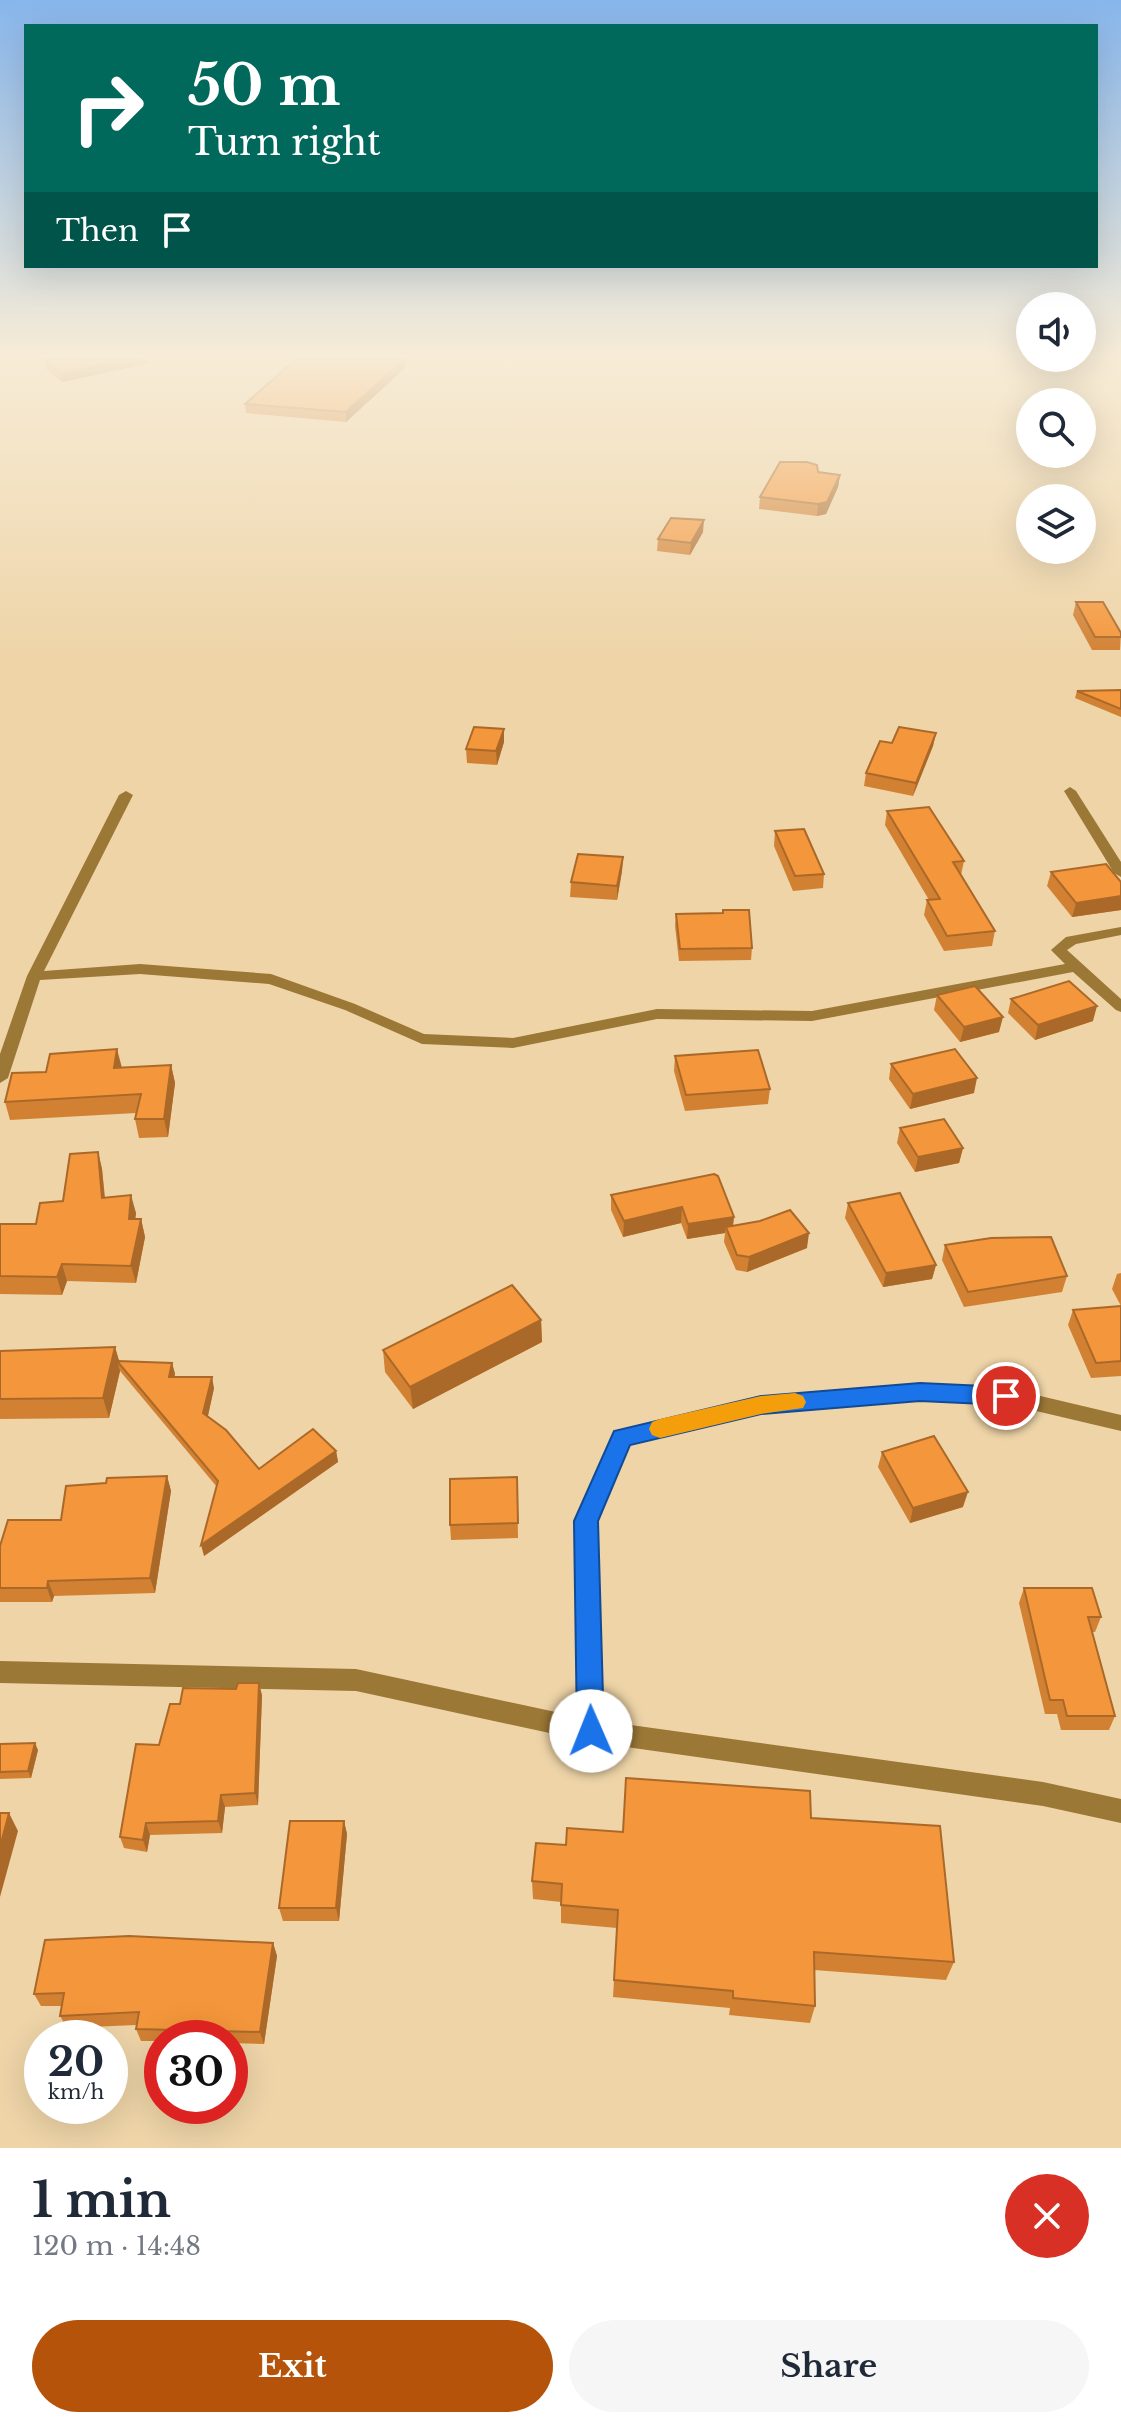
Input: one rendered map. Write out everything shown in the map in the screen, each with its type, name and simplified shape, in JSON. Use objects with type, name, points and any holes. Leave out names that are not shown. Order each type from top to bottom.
[{"type":"street","points":[[1070,791],[1121,873]]},
{"type":"street","points":[[0,1078],[34,976],[126,795]]},
{"type":"street","points":[[1121,931],[1071,940],[1058,950],[1121,1007]]},
{"type":"street","points":[[34,976],[140,969],[271,979],[350,1007],[422,1039],[513,1043],[657,1014],[812,1016],[1075,967]]},
{"type":"street","points":[[591,1731],[586,1521],[622,1438],[761,1405],[920,1392],[1006,1396],[1121,1423]]},
{"type":"street","points":[[0,1672],[356,1680],[591,1731],[1043,1794],[1121,1811]]},
{"type":"building","points":[[780,462],[807,462],[817,465],[818,472],[840,475],[827,502],[818,504],[760,497]]},
{"type":"building","points":[[671,518],[704,520],[691,543],[658,539]]},
{"type":"building","points":[[1076,602],[1103,602],[1121,637],[1095,637]]},
{"type":"building","points":[[1121,690],[1121,709],[1077,691]]},
{"type":"building","points":[[474,727],[504,729],[496,751],[466,749]]},
{"type":"building","points":[[899,727],[936,733],[916,783],[866,773],[880,741],[892,743]]},
{"type":"building","points":[[929,807],[964,861],[953,862],[995,931],[947,936],[927,900],[940,899],[887,811]]},
{"type":"building","points":[[804,829],[824,874],[795,876],[775,831]]},
{"type":"building","points":[[578,854],[623,857],[617,886],[571,882]]},
{"type":"building","points":[[1106,864],[1121,882],[1121,896],[1076,903],[1051,872]]},
{"type":"building","points":[[723,910],[749,910],[752,948],[680,949],[676,914],[723,913]]},
{"type":"building","points":[[1069,981],[1097,1006],[1038,1025],[1011,999]]},
{"type":"building","points":[[975,986],[1003,1017],[964,1027],[937,995]]},
{"type":"building","points":[[117,1049],[114,1068],[171,1065],[164,1119],[135,1119],[141,1094],[5,1102],[12,1073],[46,1072],[50,1054]]},
{"type":"building","points":[[955,1049],[977,1078],[913,1094],[891,1064]]},
{"type":"building","points":[[758,1050],[770,1089],[686,1095],[675,1056]]},
{"type":"building","points":[[944,1119],[963,1148],[918,1157],[900,1128]]},
{"type":"building","points":[[98,1152],[102,1198],[131,1195],[129,1219],[141,1219],[131,1266],[62,1264],[57,1277],[0,1276],[0,1224],[36,1224],[40,1203],[63,1201],[70,1154]]},
{"type":"building","points":[[714,1174],[718,1176],[734,1217],[688,1224],[682,1207],[624,1221],[611,1195]]},
{"type":"building","points":[[900,1193],[936,1265],[886,1273],[848,1203]]},
{"type":"building","points":[[790,1210],[809,1233],[749,1257],[737,1255],[726,1227],[760,1221]]},
{"type":"building","points":[[1051,1237],[1067,1276],[968,1292],[945,1245],[991,1238]]},
{"type":"building","points":[[512,1285],[541,1320],[410,1387],[383,1350]]},
{"type":"building","points":[[1121,1306],[1121,1361],[1096,1363],[1073,1310]]},
{"type":"building","points":[[115,1347],[103,1398],[0,1399],[0,1351]]},
{"type":"building","points":[[117,1361],[172,1363],[169,1377],[212,1377],[203,1413],[226,1430],[259,1469],[313,1429],[336,1451],[201,1545],[218,1481]]},
{"type":"building","points":[[934,1436],[968,1492],[913,1508],[882,1452]]},
{"type":"building","points":[[167,1476],[150,1578],[48,1581],[47,1588],[0,1588],[0,1546],[8,1520],[61,1520],[66,1486],[106,1483],[107,1478]]},
{"type":"building","points":[[517,1477],[518,1523],[450,1525],[450,1479]]},
{"type":"building","points":[[1024,1588],[1092,1588],[1101,1617],[1088,1617],[1115,1716],[1067,1716],[1063,1700],[1050,1700]]},
{"type":"building","points":[[238,1683],[259,1683],[255,1793],[221,1795],[218,1821],[146,1823],[143,1840],[120,1837],[136,1744],[159,1745],[170,1704],[180,1704],[183,1688],[236,1689]]},
{"type":"building","points":[[35,1743],[28,1771],[0,1772],[0,1744]]},
{"type":"building","points":[[626,1778],[810,1791],[811,1818],[940,1826],[954,1962],[814,1952],[815,2006],[733,1998],[733,1991],[614,1980],[618,1910],[561,1905],[562,1884],[532,1881],[536,1843],[566,1845],[567,1828],[623,1832]]},
{"type":"building","points":[[0,1813],[9,1813],[0,1847]]},
{"type":"building","points":[[290,1821],[344,1821],[336,1908],[279,1908]]},
{"type":"building","points":[[129,1936],[273,1943],[260,2032],[248,2032],[248,2020],[144,2020],[144,2029],[136,2029],[139,2012],[60,2016],[64,1993],[34,1994],[45,1940]]},
{"type":"slow traffic","points":[[660,1429],[761,1405],[795,1402]]},
{"type":"route","points":[[591,1731],[586,1521],[622,1438],[761,1405],[920,1392],[1006,1396]]}]
